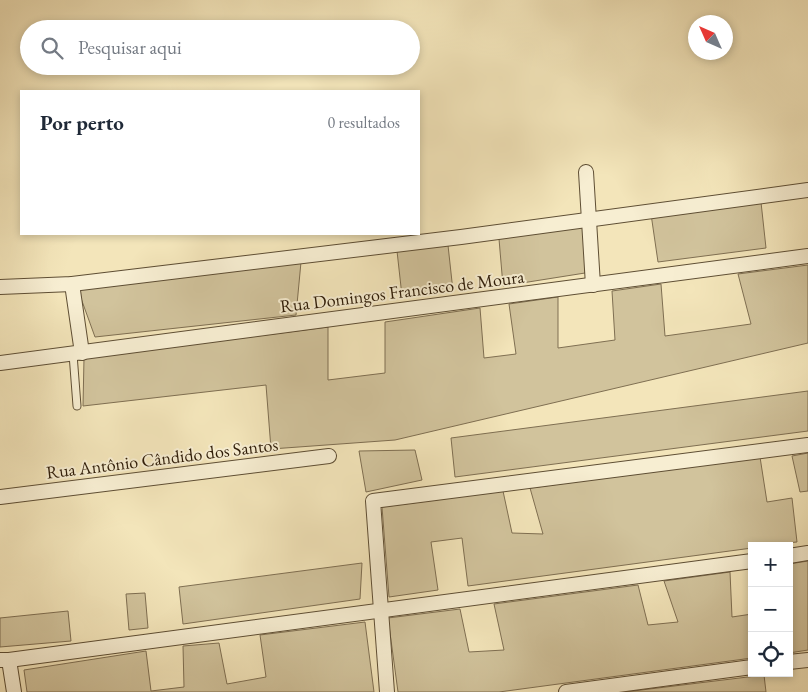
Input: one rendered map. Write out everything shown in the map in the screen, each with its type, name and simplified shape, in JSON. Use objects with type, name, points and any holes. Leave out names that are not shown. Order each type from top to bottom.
[{"type":"street","points":[[586,172],[593,285]]},
{"type":"street","points":[[0,287],[72,284],[461,237],[589,218],[808,190]]},
{"type":"street","name":"Rua Domingos Francisco de Moura","points":[[0,363],[808,256]]},
{"type":"street","points":[[72,284],[77,354]]},
{"type":"street","points":[[387,692],[373,501],[808,445]]},
{"type":"street","name":"Rua Antônio Cândido dos Santos","points":[[0,497],[329,456]]},
{"type":"street","points":[[793,555],[808,553]]},
{"type":"street","points":[[14,692],[5,660],[748,562]]},
{"type":"street","points":[[793,662],[808,660]]},
{"type":"street","points":[[566,692],[748,668]]},
{"type":"lane","points":[[77,354],[77,406]]},
{"type":"shaded area","points":[[760,193],[766,248],[658,262],[651,214]]},
{"type":"shaded area","points":[[584,223],[585,273],[503,286],[498,227]]},
{"type":"shaded area","points":[[447,236],[453,291],[402,296],[396,242]]},
{"type":"shaded area","points":[[301,262],[296,315],[95,337],[78,290]]},
{"type":"shaded area","points":[[808,265],[808,343],[395,440],[271,449],[266,385],[83,406],[84,358],[328,327],[328,380],[385,373],[385,322],[480,308],[484,358],[516,354],[509,304],[558,297],[558,348],[615,340],[612,291],[661,284],[665,336],[751,324],[738,274]]},
{"type":"shaded area","points":[[808,391],[808,431],[455,477],[451,438]]},
{"type":"shaded area","points":[[415,450],[422,480],[366,492],[359,451]]},
{"type":"shaded area","points":[[808,453],[808,491],[800,492],[792,456]]},
{"type":"shaded area","points":[[760,457],[767,502],[792,498],[797,542],[748,542],[748,549],[468,586],[462,538],[431,542],[438,590],[389,597],[382,507],[503,491],[512,533],[543,534],[530,488]]},
{"type":"shaded area","points":[[808,561],[808,650],[793,652],[793,587],[793,563]]},
{"type":"shaded area","points":[[362,563],[360,599],[183,624],[179,587]]},
{"type":"shaded area","points":[[730,572],[732,617],[748,615],[748,659],[499,692],[398,692],[388,618],[460,609],[469,652],[504,650],[494,604],[638,585],[648,625],[678,622],[664,581]]},
{"type":"shaded area","points":[[145,593],[148,628],[129,630],[126,594]]},
{"type":"shaded area","points":[[68,611],[71,641],[0,647],[0,618]]},
{"type":"shaded area","points":[[365,622],[374,692],[27,692],[24,670],[146,651],[151,691],[184,687],[183,646],[219,643],[227,684],[266,677],[260,635]]},
{"type":"shaded area","points":[[748,677],[764,677],[766,692],[625,692]]}]
